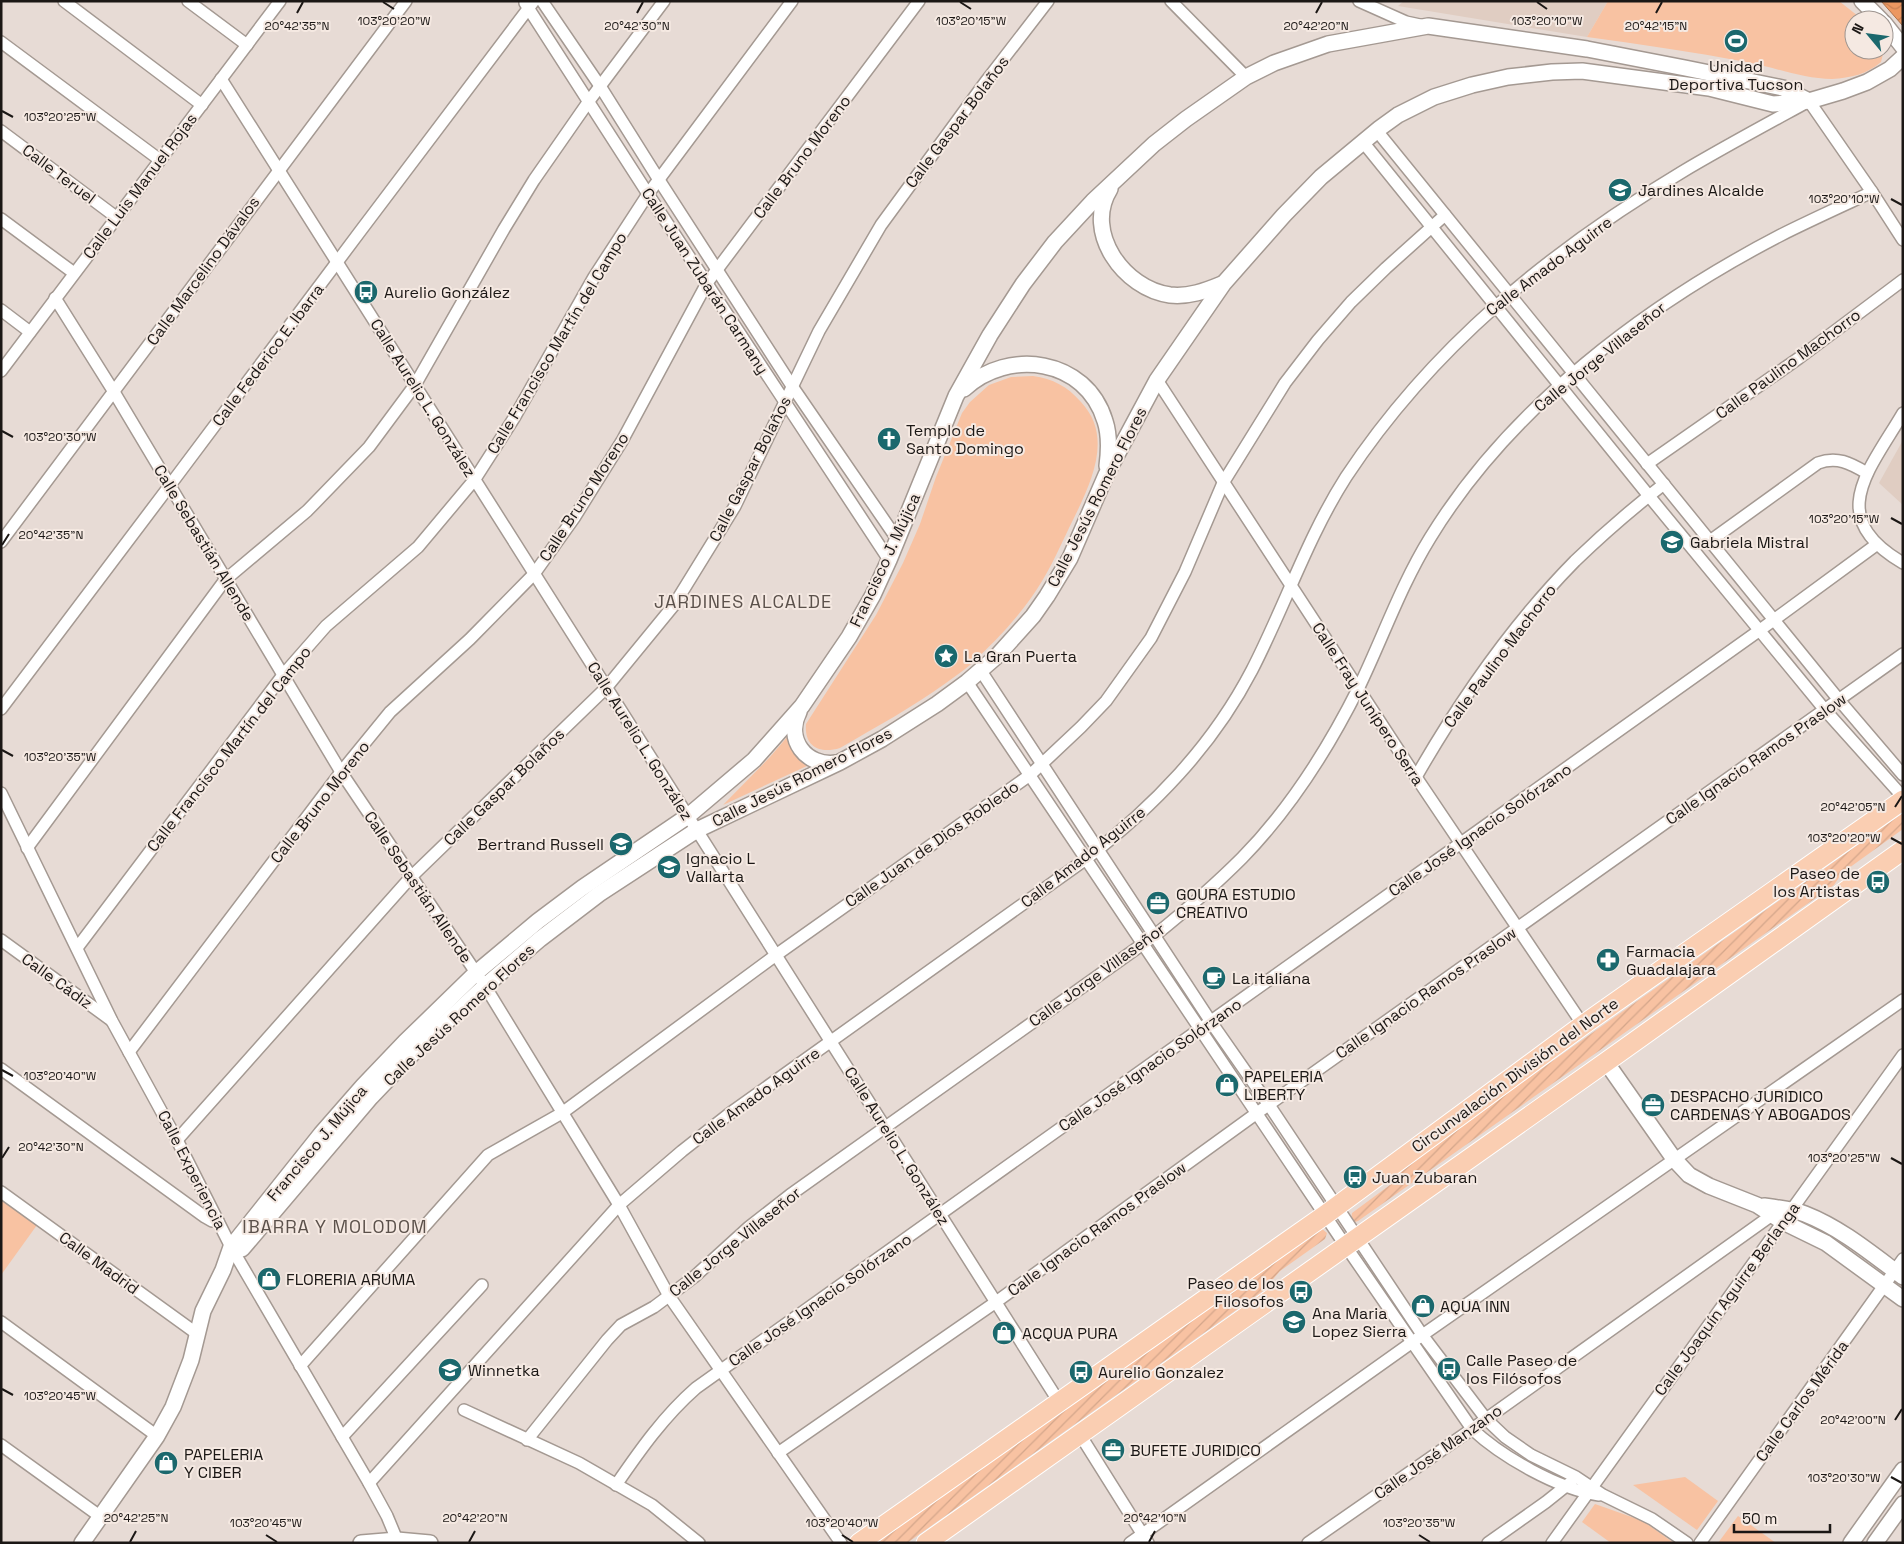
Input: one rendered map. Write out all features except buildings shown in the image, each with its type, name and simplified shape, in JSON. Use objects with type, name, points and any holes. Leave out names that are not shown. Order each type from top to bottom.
[{"type":"main road","name":"Circunvalación División del Norte","points":[[859,1543],[1331,1211],[1583,1025],[1903,798]]},
{"type":"main road","points":[[926,1543],[1903,850]]},
{"type":"street","points":[[64,1],[202,105]]},
{"type":"street","points":[[188,1],[247,45]]},
{"type":"street","name":"Calle Luis Manuel Rojas","points":[[1,371],[280,1]]},
{"type":"street","name":"Calle Marcelino Dávalos","points":[[1,542],[406,1]]},
{"type":"street","name":"Calle Juan Zubarán Carmany","points":[[542,1],[600,86],[792,386],[897,539]]},
{"type":"street","points":[[27,848],[225,580],[307,511],[369,447],[415,385],[534,180],[589,101],[664,1]]},
{"type":"street","name":"Calle Francisco Martín del Campo","points":[[77,948],[283,675],[326,626],[418,547],[474,479],[514,418],[594,277],[648,194],[792,1]]},
{"type":"street","name":"Calle Bruno Moreno","points":[[129,1052],[341,772],[390,712],[470,639],[534,574],[574,518],[622,441],[707,283],[918,1]]},
{"type":"street","name":"Calle Gaspar Bolaños","points":[[177,1140],[412,877],[606,688],[674,605],[734,506],[819,331],[881,225],[987,80],[1048,1]]},
{"type":"street","points":[[1171,1],[1246,77]]},
{"type":"street","points":[[1359,1],[1406,22],[1428,26]]},
{"type":"street","points":[[1862,1],[1871,10]]},
{"type":"street","name":"Calle Juan Zubarán Carmany","points":[[529,4],[648,194],[889,560]]},
{"type":"street","name":"Calle Federico E. Ibarra","points":[[1,709],[170,487],[529,4]]},
{"type":"street","name":"Francisco J. Mújica","points":[[82,1543],[157,1436],[173,1407],[191,1360],[196,1333],[203,1311],[223,1270],[234,1252],[321,1134],[405,1042],[480,980],[538,921],[582,888],[688,816],[754,760],[802,706],[849,637],[873,595],[956,396],[990,335],[1038,264],[1073,222],[1121,173],[1186,119],[1246,77],[1274,63],[1328,44],[1428,26],[1563,46],[1685,68],[1782,88],[1809,101]]},
{"type":"street","points":[[1894,36],[1903,47]]},
{"type":"street","points":[[1,42],[160,160]]},
{"type":"street","points":[[1563,46],[1606,74]]},
{"type":"street","name":"Calle Jesús Romero Flores","points":[[480,980],[599,894],[697,830],[840,762],[911,721],[981,671],[1017,635],[1047,596],[1070,558],[1106,475],[1157,380],[1224,283],[1321,177],[1398,115],[1422,102],[1472,85],[1508,77],[1552,72],[1582,71],[1710,88],[1773,104],[1809,101],[1867,82],[1890,69],[1903,57]]},
{"type":"street","name":"Calle Aurelio L. González","points":[[221,79],[1059,1402]]},
{"type":"street","points":[[1809,101],[1903,240]]},
{"type":"street","name":"Calle Amado Aguirre","points":[[369,1483],[620,1205],[682,1151],[729,1114],[1086,859],[1158,798],[1183,771],[1215,730],[1252,671],[1324,516],[1346,478],[1373,438],[1441,357],[1495,305],[1586,236],[1653,190],[1809,101]]},
{"type":"street","name":"Calle Teruel","points":[[1,131],[116,218]]},
{"type":"street","points":[[1377,131],[1839,700],[1903,775]]},
{"type":"street","points":[[1363,142],[1649,496],[1825,710],[1903,798]]},
{"type":"street","points":[[1121,173],[1105,198],[1101,212],[1102,225],[1110,251],[1123,271],[1145,287],[1172,295],[1203,292],[1224,283]]},
{"type":"street","name":"Calle Jorge Villaseñor","points":[[527,1440],[616,1330],[669,1296],[694,1277],[749,1227],[885,1127],[1154,936],[1215,884],[1244,856],[1271,825],[1309,774],[1358,688],[1429,538],[1491,454],[1533,409],[1574,373],[1631,328],[1691,287],[1779,236],[1872,192]]},
{"type":"street","name":"Calle Juan de Dios Robledo","points":[[300,1366],[488,1155],[562,1113],[776,955],[1042,766],[1106,701],[1151,638],[1169,607],[1223,482],[1285,383],[1318,340],[1351,302],[1445,215]]},
{"type":"street","points":[[1,219],[74,274]]},
{"type":"street","name":"Calle Paulino Machorro","points":[[1647,464],[1798,358],[1903,280]]},
{"type":"street","name":"Calle Sebastián Allende","points":[[55,298],[114,392],[341,772],[480,980],[620,1205],[669,1296],[841,1543]]},
{"type":"street","points":[[1,310],[30,332]]},
{"type":"street","points":[[956,396],[973,381],[987,372],[1001,367],[1037,364],[1064,372],[1090,392],[1105,420],[1109,450],[1106,475]]},
{"type":"street","name":"Calle Fray Junípero Serra","points":[[1157,380],[1416,777],[1583,1025]]},
{"type":"street","points":[[1903,414],[1862,485],[1858,506],[1864,527],[1876,545],[1903,563]]},
{"type":"street","points":[[1710,541],[1818,464],[1828,460],[1840,460],[1868,473]]},
{"type":"street","name":"Calle Paulino Machorro","points":[[1416,777],[1460,706],[1546,592],[1592,545],[1664,484]]},
{"type":"street","name":"Calle José Ignacio Solórzano","points":[[616,1485],[676,1405],[696,1388],[1774,620],[1876,545]]},
{"type":"street","name":"Calle Ignacio Ramos Praslow","points":[[778,1453],[996,1302],[1257,1113],[1903,654]]},
{"type":"street","points":[[981,671],[1210,1022],[1269,1105],[1411,1343],[1472,1429],[1486,1442],[1525,1466],[1568,1486],[1590,1490],[1603,1495],[1652,1519],[1687,1543]]},
{"type":"street","points":[[968,682],[1257,1113],[1331,1211]]},
{"type":"street","points":[[802,706],[795,720],[794,731],[801,750],[806,755],[822,762],[830,764],[840,762]]},
{"type":"street","name":"Calle Experiencia","points":[[1,792],[112,1021],[177,1140],[234,1252],[369,1483],[387,1516],[397,1540]]},
{"type":"street","points":[[1,815],[17,826]]},
{"type":"street","name":"Calle Cádiz","points":[[1,940],[112,1021]]},
{"type":"street","points":[[1130,1543],[1145,1539],[1411,1343],[1903,1000]]},
{"type":"street","name":"Calle Joaquín Aguirre Berlanga","points":[[1552,1543],[1782,1216],[1903,1055]]},
{"type":"street","points":[[1606,1062],[1674,1160],[1689,1175],[1709,1186],[1782,1216],[1826,1243],[1903,1299]]},
{"type":"street","points":[[1,1069],[205,1218],[212,1221],[218,1220]]},
{"type":"street","name":"Calle Madrid","points":[[1,1192],[196,1333]]},
{"type":"street","points":[[1782,1216],[1805,1214],[1835,1229],[1900,1269]]},
{"type":"street","name":"Calle José Manzano","points":[[1308,1543],[1782,1216]]},
{"type":"street","points":[[1351,1241],[1486,1419],[1505,1438],[1531,1455],[1576,1477],[1590,1490]]},
{"type":"street","name":"Calle Carlos Mérida","points":[[1700,1543],[1884,1285],[1900,1269]]},
{"type":"street","points":[[342,1437],[482,1284]]},
{"type":"street","points":[[1,1322],[157,1436]]},
{"type":"street","points":[[464,1410],[579,1463],[652,1505],[699,1543]]},
{"type":"street","points":[[1079,1434],[1145,1539]]},
{"type":"street","points":[[1,1445],[100,1517]]},
{"type":"street","points":[[1851,1543],[1903,1470]]},
{"type":"street","points":[[1488,1543],[1568,1486],[1576,1477]]},
{"type":"street","points":[[1875,1543],[1903,1504]]},
{"type":"street","points":[[361,1543],[397,1540],[430,1543]]},
{"type":"shaded area","points":[[1404,1],[1608,1],[1587,37],[1398,6]]},
{"type":"shaded area","name":"Unidad Deportiva Tucson","points":[[1608,1],[1839,1],[1850,10],[1844,10],[1844,60],[1882,60],[1870,70],[1846,78],[1832,79],[1810,77],[1757,64],[1706,55],[1587,37]]},
{"type":"shaded area","points":[[1033,376],[1059,384],[1081,402],[1091,416],[1097,432],[1098,448],[1095,464],[1084,497],[1037,590],[1003,633],[979,657],[933,692],[840,748],[826,750],[815,747],[808,738],[806,724],[876,615],[903,563],[920,524],[936,477],[962,413],[970,402],[989,385],[1011,377]]},
{"type":"shaded area","points":[[1903,440],[1903,505],[1879,483]]},
{"type":"shaded area","points":[[788,736],[793,752],[809,765],[723,805],[770,757]]},
{"type":"shaded area","points":[[1903,813],[1903,829],[1842,873],[1834,885],[1358,1221],[1351,1220],[1352,1213],[1394,1182],[1407,1164]]},
{"type":"shaded area","points":[[1,1199],[37,1225],[1,1275]]},
{"type":"shaded area","points":[[1321,1228],[1327,1233],[1325,1239],[1280,1271],[1263,1291],[907,1543],[876,1543]]},
{"type":"shaded area","points":[[1685,1477],[1718,1501],[1697,1530],[1633,1485]]},
{"type":"shaded area","points":[[1595,1504],[1643,1521],[1674,1543],[1611,1543],[1582,1522]]},
{"type":"shaded area","points":[[1738,1516],[1776,1543],[1718,1543]]},
{"type":"water","points":[[1881,1],[1903,1],[1903,26],[1894,16],[1894,10],[1889,10]]},
{"type":"place","name":"Unidad Deportiva Tucson","points":[[1736,41]]},
{"type":"place","name":"Jardines Alcalde","points":[[1620,190]]},
{"type":"place","name":"Aurelio González","points":[[366,292]]},
{"type":"place","name":"Templo de Santo Domingo","points":[[889,439]]},
{"type":"place","name":"Gabriela Mistral","points":[[1672,542]]},
{"type":"place","name":"La Gran Puerta","points":[[946,656]]},
{"type":"place","name":"Bertrand Russell","points":[[621,844]]},
{"type":"place","name":"Ignacio L Vallarta","points":[[669,867]]},
{"type":"place","name":"Paseo de los Artistas","points":[[1878,882]]},
{"type":"place","name":"GOURA ESTUDIO CREATIVO","points":[[1158,903]]},
{"type":"place","name":"Farmacia Guadalajara","points":[[1608,960]]},
{"type":"place","name":"La italiana","points":[[1214,978]]},
{"type":"place","name":"PAPELERIA LIBERTY","points":[[1227,1085]]},
{"type":"place","name":"DESPACHO JURIDICO CARDENAS Y ABOGADOS","points":[[1653,1105]]},
{"type":"place","name":"Juan Zubaran","points":[[1355,1177]]},
{"type":"place","name":"FLORERIA ARUMA","points":[[269,1279]]},
{"type":"place","name":"Paseo de los Filosofos","points":[[1301,1292]]},
{"type":"place","name":"AQUA INN","points":[[1423,1306]]},
{"type":"place","name":"Ana Maria Lopez Sierra","points":[[1294,1322]]},
{"type":"place","name":"ACQUA PURA","points":[[1004,1333]]},
{"type":"place","name":"Calle Paseo de los Filósofos","points":[[1449,1369]]},
{"type":"place","name":"Winnetka","points":[[450,1370]]},
{"type":"place","name":"Aurelio Gonzalez","points":[[1081,1372]]},
{"type":"place","name":"BUFETE JURIDICO","points":[[1113,1450]]},
{"type":"place","name":"PAPELERIA Y CIBER","points":[[166,1463]]},
{"type":"district","name":"JARDINES ALCALDE","points":[[743,601]]},
{"type":"district","name":"IBARRA Y MOLODOM","points":[[335,1226]]}]
